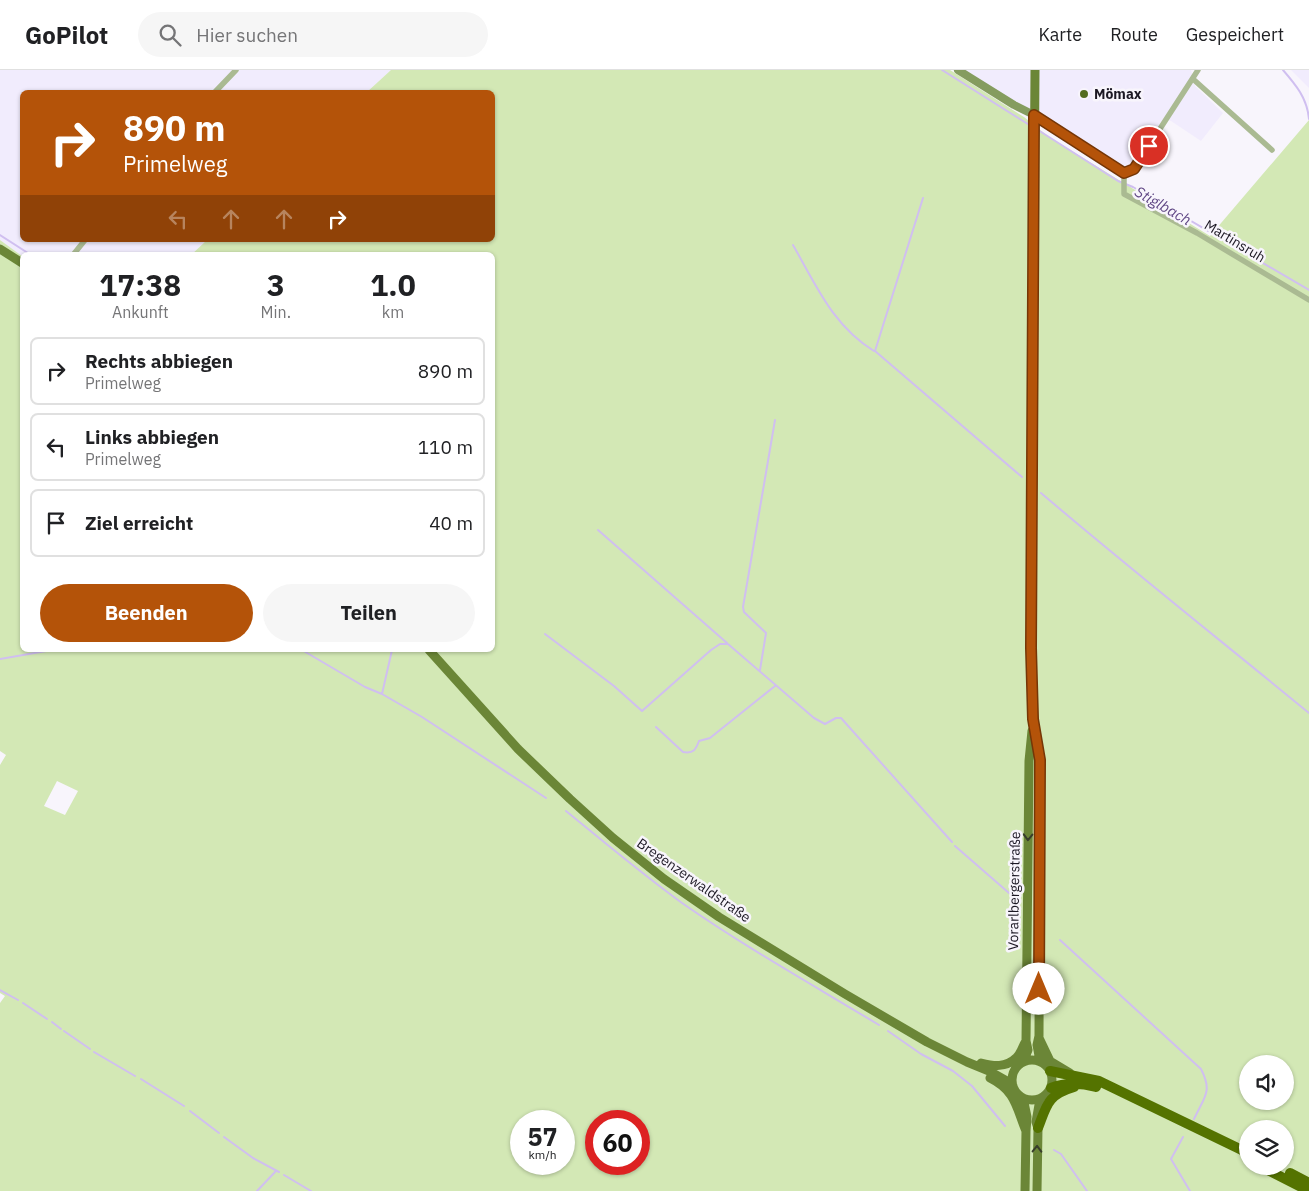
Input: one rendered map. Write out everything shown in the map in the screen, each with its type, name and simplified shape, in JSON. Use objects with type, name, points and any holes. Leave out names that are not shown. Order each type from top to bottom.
[{"type":"highway","points":[[1050,1071],[1099,1081],[1239,1149]]},
{"type":"highway","points":[[1051,1088],[1067,1084],[1088,1085],[1135,1105],[1239,1156]]},
{"type":"highway","points":[[1038,1128],[1045,1107],[1053,1096],[1071,1088],[1088,1085]]},
{"type":"highway","points":[[1278,1175],[1309,1191]]},
{"type":"highway","points":[[1293,1175],[1309,1183]]},
{"type":"main road","points":[[958,70],[1034,117]]},
{"type":"main road","name":"Vorarlbergerstraße","points":[[1024,1062],[1028,1050],[1026,1041],[1028,761],[1033,719],[1030,597],[1034,70]]},
{"type":"main road","points":[[0,249],[20,262]]},
{"type":"main road","name":"Bregenzerwaldstraße","points":[[431,652],[518,749],[563,793],[613,838],[664,879],[719,917],[785,958],[927,1042],[1012,1084]]},
{"type":"main road","name":"Vorarlbergerstraße","points":[[1033,719],[1040,760],[1039,1036],[1037,1045],[1040,1061]]},
{"type":"main road","points":[[1039,1036],[1050,1061],[1075,1076]]},
{"type":"main road","points":[[968,1062],[996,1066],[1006,1064],[1016,1058],[1026,1041]]},
{"type":"main road","points":[[1040,1061],[1050,1071],[1052,1077],[1051,1088],[1040,1099],[1023,1098],[1014,1090],[1012,1076],[1016,1068],[1024,1062],[1040,1061]]},
{"type":"main road","points":[[968,1062],[973,1069],[1006,1088],[1017,1103],[1026,1131]]},
{"type":"main road","name":"Bregenzerwaldstraße","points":[[989,1071],[1006,1072],[1016,1068]]},
{"type":"main road","points":[[1023,1098],[1027,1117],[1026,1191]]},
{"type":"main road","points":[[1036,1191],[1038,1128],[1036,1122],[1040,1099]]},
{"type":"main road","points":[[1026,1169],[1031,1178],[1031,1191]]},
{"type":"street","points":[[217,90],[236,70]]},
{"type":"street","points":[[1034,117],[1124,175],[1134,169],[1198,70]]},
{"type":"street","points":[[1193,79],[1272,150]]},
{"type":"street","name":"Martinsruh","points":[[1124,175],[1124,194],[1197,233],[1309,300]]},
{"type":"street","points":[[76,252],[84,242]]},
{"type":"shaded area","points":[[0,70],[391,70],[369,90],[20,90],[20,242],[205,242],[194,252],[20,252],[20,255],[0,240]]},
{"type":"shaded area","points":[[965,70],[1191,70],[1195,86],[1223,113],[1201,141],[1171,121],[1164,119],[1127,171],[1045,118],[1015,103]]},
{"type":"shaded area","points":[[1291,70],[1309,70],[1309,88]]},
{"type":"green space","points":[[391,70],[950,70],[1024,117],[1049,137],[1210,236],[1309,120],[1309,1191],[0,1191],[0,1003],[5,996],[0,993],[0,765],[6,755],[0,751],[0,240],[20,255],[20,652],[495,652],[495,252],[194,252],[205,242],[495,242],[495,90],[369,90]],"holes":[[[57,781],[78,791],[65,815],[44,806]]]},
{"type":"waterway","name":"Stiglbach","points":[[942,70],[1031,126]]},
{"type":"waterway","points":[[1283,70],[1303,98],[1309,119]]},
{"type":"waterway","name":"Stiglbach","points":[[1038,130],[1118,181],[1133,187],[1309,290]]},
{"type":"waterway","points":[[923,198],[875,351],[1022,477]]},
{"type":"waterway","points":[[0,235],[26,252]]},
{"type":"waterway","points":[[793,245],[818,290],[836,317],[847,330],[874,351]]},
{"type":"waterway","points":[[760,670],[766,633],[744,612],[743,607],[775,420]]},
{"type":"waterway","points":[[1041,493],[1309,713]]},
{"type":"waterway","points":[[598,530],[727,643]]},
{"type":"waterway","points":[[545,634],[614,686],[642,711],[711,650],[720,644],[728,644],[814,718],[825,724],[836,718],[841,718],[952,842]]},
{"type":"waterway","points":[[0,659],[40,652]]},
{"type":"waterway","points":[[305,652],[365,687],[382,694]]},
{"type":"waterway","points":[[392,652],[382,694],[422,717],[546,798]]},
{"type":"waterway","points":[[656,727],[683,752],[692,752],[696,749],[699,741],[710,738],[775,686]]},
{"type":"waterway","points":[[566,811],[682,903],[755,950],[879,1025]]},
{"type":"waterway","points":[[955,846],[1009,893]]},
{"type":"waterway","points":[[1060,940],[1201,1069],[1205,1077],[1207,1089],[1204,1100],[1194,1119]]},
{"type":"waterway","points":[[0,990],[18,1000]]},
{"type":"waterway","points":[[23,1003],[47,1019]]},
{"type":"waterway","points":[[52,1022],[61,1029]]},
{"type":"waterway","points":[[64,1031],[90,1049]]},
{"type":"waterway","points":[[888,1031],[921,1054],[953,1071],[972,1086],[1005,1126]]},
{"type":"waterway","points":[[94,1052],[135,1076]]},
{"type":"waterway","points":[[141,1079],[184,1106]]},
{"type":"waterway","points":[[190,1111],[219,1133]]},
{"type":"waterway","points":[[224,1137],[253,1158],[279,1172]]},
{"type":"waterway","points":[[1183,1137],[1171,1159],[1190,1191]]},
{"type":"waterway","points":[[1054,1150],[1061,1154],[1087,1191]]},
{"type":"waterway","points":[[257,1191],[276,1171]]},
{"type":"waterway","points":[[284,1175],[311,1191]]},
{"type":"place","name":"Mömax","points":[[1084,94]]},
{"type":"route","points":[[1039,989],[1040,760],[1033,719],[1031,648],[1034,115],[1051,124],[1094,155],[1124,173],[1134,169],[1149,146]]}]
